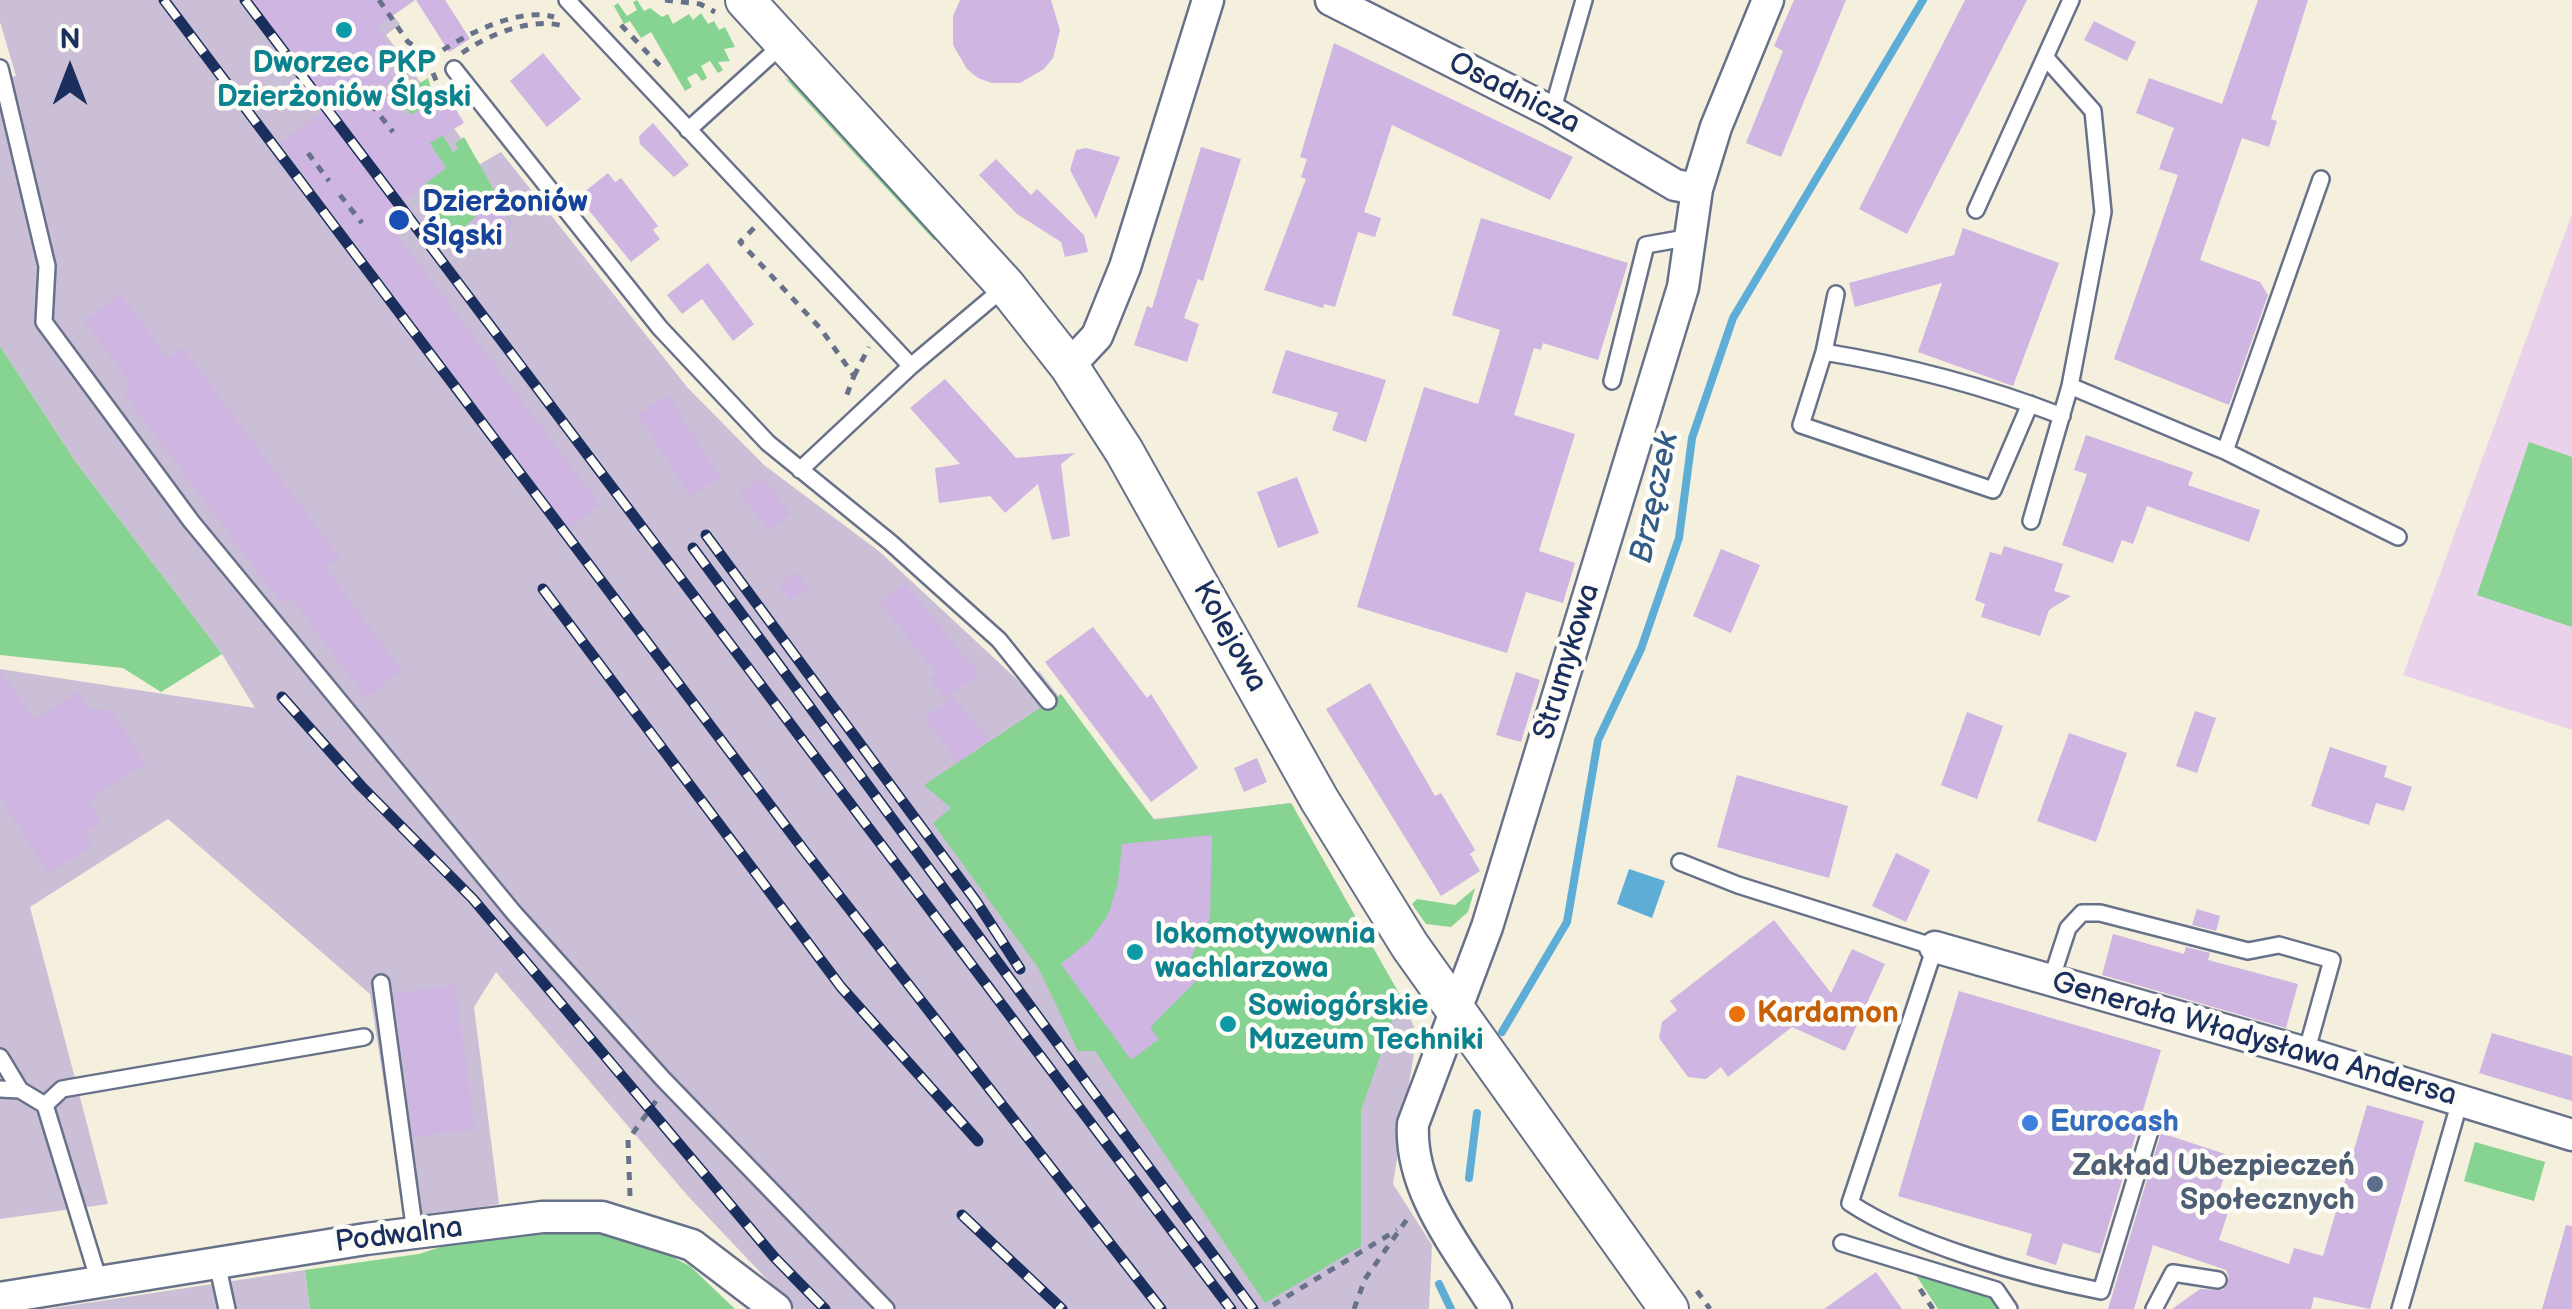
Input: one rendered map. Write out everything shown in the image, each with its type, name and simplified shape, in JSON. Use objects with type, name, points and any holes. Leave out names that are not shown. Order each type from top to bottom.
[{"type":"street","name":"Kolejowa","points":[[746,0],[1006,286],[1068,366],[1124,451],[1319,799],[1456,1012],[1678,1294]]},
{"type":"street","points":[[1068,366],[1097,336],[1125,267],[1208,0]]},
{"type":"street","name":"Osadnicza","points":[[1330,0],[1552,112],[1676,184],[1697,189]]},
{"type":"street","name":"Strumykowa","points":[[1496,1309],[1432,1205],[1412,1146],[1418,1110],[1456,1012],[1683,287],[1697,189],[1716,128],[1768,0]]},
{"type":"street","name":"Generała Władysława Andersa","points":[[1934,948],[2306,1053],[2572,1135]]},
{"type":"street","name":"Podwalna","points":[[0,1298],[98,1278],[415,1234],[542,1217],[602,1216],[692,1245],[776,1309]]},
{"type":"lane","points":[[567,0],[911,366]]},
{"type":"lane","points":[[1552,112],[1584,0]]},
{"type":"lane","points":[[1976,210],[2072,0]]},
{"type":"lane","points":[[688,130],[784,43]]},
{"type":"lane","points":[[2031,521],[2070,386],[2102,212],[2094,111],[2046,58]]},
{"type":"lane","points":[[0,68],[47,266],[44,322],[191,521],[514,913],[668,1084],[886,1309]]},
{"type":"lane","points":[[454,69],[660,328],[768,443],[891,543],[999,640],[1048,701]]},
{"type":"lane","points":[[2225,450],[2322,178]]},
{"type":"lane","points":[[1612,381],[1646,245],[1693,236]]},
{"type":"lane","points":[[800,470],[911,366],[1006,286]]},
{"type":"lane","points":[[1836,294],[1824,352],[1801,424],[1992,490],[2030,404]]},
{"type":"lane","points":[[1824,352],[1865,359],[2062,416]]},
{"type":"lane","points":[[2070,386],[2225,450],[2398,537]]},
{"type":"lane","points":[[1680,862],[1736,891],[1934,948],[1850,1203],[1895,1228],[2046,1280],[2102,1292],[2150,1131]]},
{"type":"lane","points":[[2051,980],[2068,928],[2082,913],[2100,913],[2248,950],[2279,945],[2332,960],[2306,1053]]},
{"type":"lane","points":[[381,984],[415,1234]]},
{"type":"lane","points":[[45,1105],[62,1089],[364,1037]]},
{"type":"lane","points":[[0,1057],[20,1090],[45,1105],[98,1278]]},
{"type":"lane","points":[[0,1089],[20,1090]]},
{"type":"lane","points":[[2400,1309],[2460,1101]]},
{"type":"lane","points":[[1842,1242],[1996,1290],[2009,1309]]},
{"type":"lane","points":[[216,1263],[227,1309]]},
{"type":"lane","points":[[2154,1309],[2173,1273],[2218,1280]]},
{"type":"path","points":[[379,0],[408,42],[436,59],[449,62],[480,40],[545,21],[566,27],[551,15],[530,16],[476,31],[436,59],[434,80],[442,95]]},
{"type":"path","points":[[371,104],[392,132]]},
{"type":"path","points":[[308,152],[329,181]]},
{"type":"path","points":[[340,195],[362,223]]},
{"type":"path","points":[[744,217],[755,229],[740,242],[821,329],[854,376]]},
{"type":"path","points":[[844,405],[854,376],[878,332]]},
{"type":"path","points":[[630,1224],[628,1140],[668,1084]]},
{"type":"path","points":[[1354,1309],[1365,1279],[1418,1206]]},
{"type":"path","points":[[1273,1305],[1397,1230]]},
{"type":"path","points":[[1678,1294],[1710,1309]]},
{"type":"shaded area","points":[[0,0],[380,0],[400,24],[386,35],[480,164],[501,152],[687,387],[764,465],[880,552],[1022,684],[1039,671],[1154,819],[1291,803],[1401,997],[1417,1034],[1393,1184],[1432,1245],[1429,1309],[795,1309],[687,1195],[496,972],[474,1007],[499,1204],[405,1219],[370,994],[168,819],[30,907],[108,1204],[0,1219],[0,669],[255,708],[222,654],[75,461],[0,346],[0,79],[16,76],[0,22]]},
{"type":"shaded area","points":[[2572,214],[2572,730],[2403,675]]},
{"type":"shaded area","points":[[305,1270],[310,1309],[47,1309]]},
{"type":"green space","points":[[637,0],[644,11],[650,8],[662,17],[668,14],[673,24],[689,14],[693,20],[701,13],[708,24],[714,21],[719,30],[725,27],[735,47],[724,49],[730,61],[718,62],[723,70],[718,73],[710,61],[701,66],[707,78],[702,81],[696,73],[687,78],[692,87],[685,91],[651,32],[641,38],[630,21],[624,24],[614,6],[618,3],[627,16],[637,10],[633,2]]},
{"type":"green space","points":[[428,78],[435,103],[426,109],[453,152],[458,149],[455,143],[464,137],[513,224],[495,202],[480,214],[477,211],[475,218],[451,237],[427,205],[424,185],[445,166],[391,85],[395,81],[400,88],[407,80],[413,87]]},
{"type":"green space","points":[[785,78],[802,88],[941,239],[934,240]]},
{"type":"green space","points":[[0,346],[75,461],[222,654],[161,692],[123,668],[0,655]]},
{"type":"green space","points":[[2529,442],[2572,457],[2572,627],[2477,595]]},
{"type":"green space","name":"Sowiogórskie Muzeum Techniki","points":[[1061,694],[1154,820],[1291,803],[1401,997],[1361,1110],[1361,1246],[1265,1303],[1095,1051],[1078,1051],[1039,969],[933,823],[951,808],[924,785]]},
{"type":"green space","points":[[1475,888],[1468,912],[1451,927],[1426,924],[1412,904],[1417,899],[1455,905]]},
{"type":"green space","points":[[2475,1142],[2545,1162],[2534,1201],[2464,1181]]},
{"type":"green space","points":[[513,1223],[618,1230],[690,1266],[735,1309],[310,1309],[305,1270],[419,1254]]},
{"type":"green space","points":[[1912,1269],[1992,1294],[2003,1309],[1938,1309]]},
{"type":"water","points":[[1629,869],[1665,881],[1652,918],[1617,904]]},
{"type":"building","points":[[251,0],[415,0],[377,27],[398,59],[385,66],[394,78],[384,86],[407,117],[446,93],[464,123],[428,144],[446,168],[383,216],[600,505],[569,528],[280,143],[330,106]]},
{"type":"building","points":[[416,0],[445,0],[470,39],[449,52]]},
{"type":"building","points":[[960,0],[1051,0],[1060,30],[1053,58],[1044,69],[1020,83],[992,83],[978,78],[967,69],[953,45],[953,16]]},
{"type":"building","points":[[1794,0],[1846,0],[1781,157],[1746,143],[1783,51],[1774,46]]},
{"type":"building","points":[[1965,0],[2027,0],[1907,234],[1859,209]]},
{"type":"building","points":[[2258,0],[2308,0],[2271,119],[2277,121],[2269,147],[2242,138],[2200,260],[2260,282],[2268,295],[2229,405],[2114,359],[2178,175],[2159,169],[2174,128],[2136,113],[2149,78],[2222,104]]},
{"type":"building","points":[[2094,21],[2136,42],[2127,61],[2084,40]]},
{"type":"building","points":[[1334,43],[1573,157],[1550,200],[1392,125],[1364,212],[1381,218],[1375,237],[1358,232],[1335,307],[1324,304],[1323,308],[1264,290],[1306,179],[1301,177],[1307,159],[1300,157]]},
{"type":"building","points":[[543,53],[581,99],[547,127],[510,81]]},
{"type":"building","points":[[653,123],[689,165],[674,177],[640,144],[639,136]]},
{"type":"building","points":[[1201,147],[1241,159],[1203,281],[1198,279],[1184,318],[1199,324],[1187,362],[1134,345],[1147,306],[1152,308]]},
{"type":"building","points":[[1086,148],[1120,157],[1096,219],[1070,170],[1076,150]]},
{"type":"building","points":[[996,159],[1031,195],[1037,189],[1084,235],[1088,252],[1065,257],[1061,242],[1017,214],[979,175]]},
{"type":"building","points":[[608,173],[615,182],[621,178],[658,226],[653,230],[660,239],[631,262],[578,197]]},
{"type":"building","points":[[495,201],[513,224],[489,244],[471,221]]},
{"type":"building","points":[[1481,218],[1628,263],[1598,360],[1543,343],[1541,350],[1534,348],[1514,415],[1575,434],[1539,551],[1575,563],[1563,603],[1526,592],[1507,653],[1357,607],[1424,387],[1478,404],[1500,330],[1452,315]]},
{"type":"building","points":[[1963,228],[2059,263],[2013,386],[1918,352],[1942,283],[1855,307],[1849,283],[1954,255]]},
{"type":"building","points":[[708,263],[754,324],[733,341],[702,299],[682,314],[667,295]]},
{"type":"building","points":[[120,293],[168,358],[182,347],[340,558],[326,568],[401,670],[366,698],[290,596],[281,603],[123,392],[132,385],[84,321]]},
{"type":"building","points":[[1286,350],[1386,380],[1366,442],[1332,430],[1338,413],[1272,393]]},
{"type":"building","points":[[945,379],[1016,458],[1075,453],[1061,464],[1070,536],[1052,540],[1038,484],[1005,513],[990,496],[939,503],[935,468],[960,464],[910,408]]},
{"type":"building","points":[[668,395],[720,477],[690,496],[638,414]]},
{"type":"building","points":[[2086,435],[2193,472],[2188,485],[2260,510],[2249,542],[2147,506],[2133,544],[2122,540],[2113,563],[2062,545],[2087,474],[2074,470]]},
{"type":"building","points":[[763,477],[791,514],[768,531],[740,493]]},
{"type":"building","points":[[1297,477],[1319,533],[1278,548],[1257,492]]},
{"type":"building","points":[[2004,546],[2063,564],[2054,591],[2071,596],[2049,610],[2040,636],[1981,617],[1985,604],[1975,600],[1990,552],[2001,555]]},
{"type":"building","points":[[1721,549],[1760,565],[1731,633],[1693,616]]},
{"type":"building","points":[[796,572],[808,588],[791,601],[779,585]]},
{"type":"building","points":[[905,583],[978,673],[946,700],[929,678],[936,673],[880,603]]},
{"type":"building","points":[[1093,627],[1147,698],[1151,694],[1198,768],[1151,802],[1045,662]]},
{"type":"building","points":[[0,671],[35,719],[78,692],[90,709],[112,711],[145,763],[88,801],[101,823],[85,834],[92,847],[48,873],[0,797]]},
{"type":"building","points":[[1516,672],[1540,680],[1521,742],[1496,735]]},
{"type":"building","points":[[1370,683],[1435,796],[1441,793],[1475,850],[1470,854],[1480,871],[1441,896],[1326,709]]},
{"type":"building","points":[[953,697],[988,739],[958,763],[925,718]]},
{"type":"building","points":[[2195,711],[2216,718],[2197,773],[2176,766]]},
{"type":"building","points":[[1967,712],[2003,726],[1977,799],[1941,785]]},
{"type":"building","points":[[2069,733],[2127,753],[2096,842],[2037,821]]},
{"type":"building","points":[[2330,747],[2387,766],[2384,777],[2412,787],[2404,811],[2376,803],[2369,825],[2311,806]]},
{"type":"building","points":[[1257,758],[1267,782],[1244,792],[1234,768]]},
{"type":"building","points":[[1737,775],[1848,806],[1829,878],[1717,847]]},
{"type":"building","name":"lokomotywownia wachlarzowa","points":[[1212,835],[1210,918],[1187,966],[1199,978],[1150,1027],[1159,1039],[1131,1060],[1061,964],[1090,940],[1108,915],[1118,883],[1122,844]]},
{"type":"building","points":[[1896,853],[1930,870],[1906,922],[1872,906]]},
{"type":"building","points":[[2197,909],[2220,916],[2216,931],[2192,925]]},
{"type":"building","name":"Kardamon","points":[[1774,920],[1831,993],[1852,949],[1885,964],[1845,1051],[1792,1027],[1728,1077],[1721,1067],[1706,1079],[1688,1077],[1659,1038],[1662,1022],[1677,1010],[1670,1001]]},
{"type":"building","points":[[2113,934],[2184,954],[2186,947],[2210,953],[2208,960],[2298,984],[2286,1028],[2102,975]]},
{"type":"building","points":[[455,985],[475,1129],[413,1137],[394,994]]},
{"type":"building","name":"Eurocash","points":[[1959,991],[2161,1050],[2100,1254],[2063,1243],[2056,1265],[2026,1255],[2032,1234],[1898,1196]]},
{"type":"building","points":[[2492,1033],[2572,1056],[2572,1101],[2479,1073]]},
{"type":"building","points":[[2367,1105],[2424,1121],[2370,1309],[2314,1297],[2311,1309],[2172,1309],[2200,1289],[2223,1290],[2229,1277],[2226,1270],[2153,1245],[2134,1309],[2108,1309],[2161,1133],[2231,1156],[2217,1198],[2231,1203],[2219,1240],[2289,1264],[2294,1248],[2323,1256]]},
{"type":"building","points":[[2566,1225],[2572,1226],[2572,1309],[2542,1309]]},
{"type":"building","points":[[1876,1272],[1902,1309],[1824,1309]]},
{"type":"waterway","name":"Brzęczek","points":[[1502,1032],[1567,922],[1598,740],[1641,649],[1679,538],[1692,438],[1733,318],[1923,0]]},
{"type":"waterway","name":"Brzęczek","points":[[1469,1178],[1477,1113]]},
{"type":"waterway","name":"Brzęczek","points":[[1439,1284],[1451,1309]]},
{"type":"railway","points":[[164,0],[806,853],[1161,1309]]},
{"type":"railway","points":[[245,0],[1231,1309]]},
{"type":"railway","points":[[706,535],[976,901],[1020,969]]},
{"type":"railway","points":[[693,548],[1253,1309]]},
{"type":"railway","points":[[543,589],[841,987],[978,1141]]},
{"type":"railway","points":[[282,697],[361,786],[473,899],[775,1258],[825,1309]]},
{"type":"railway","points":[[962,1215],[1062,1309]]},
{"type":"place","name":"Dworzec PKP Dzierżoniów Śląski","points":[[344,30]]},
{"type":"place","name":"Dzierżoniów Śląski","points":[[399,220]]},
{"type":"place","name":"lokomotywownia wachlarzowa","points":[[1135,952]]},
{"type":"place","name":"Kardamon","points":[[1737,1014]]},
{"type":"place","name":"Sowiogórskie Muzeum Techniki","points":[[1228,1024]]},
{"type":"place","name":"Eurocash","points":[[2030,1123]]},
{"type":"place","name":"Zakład Ubezpieczeń Społecznych","points":[[2375,1184]]}]
